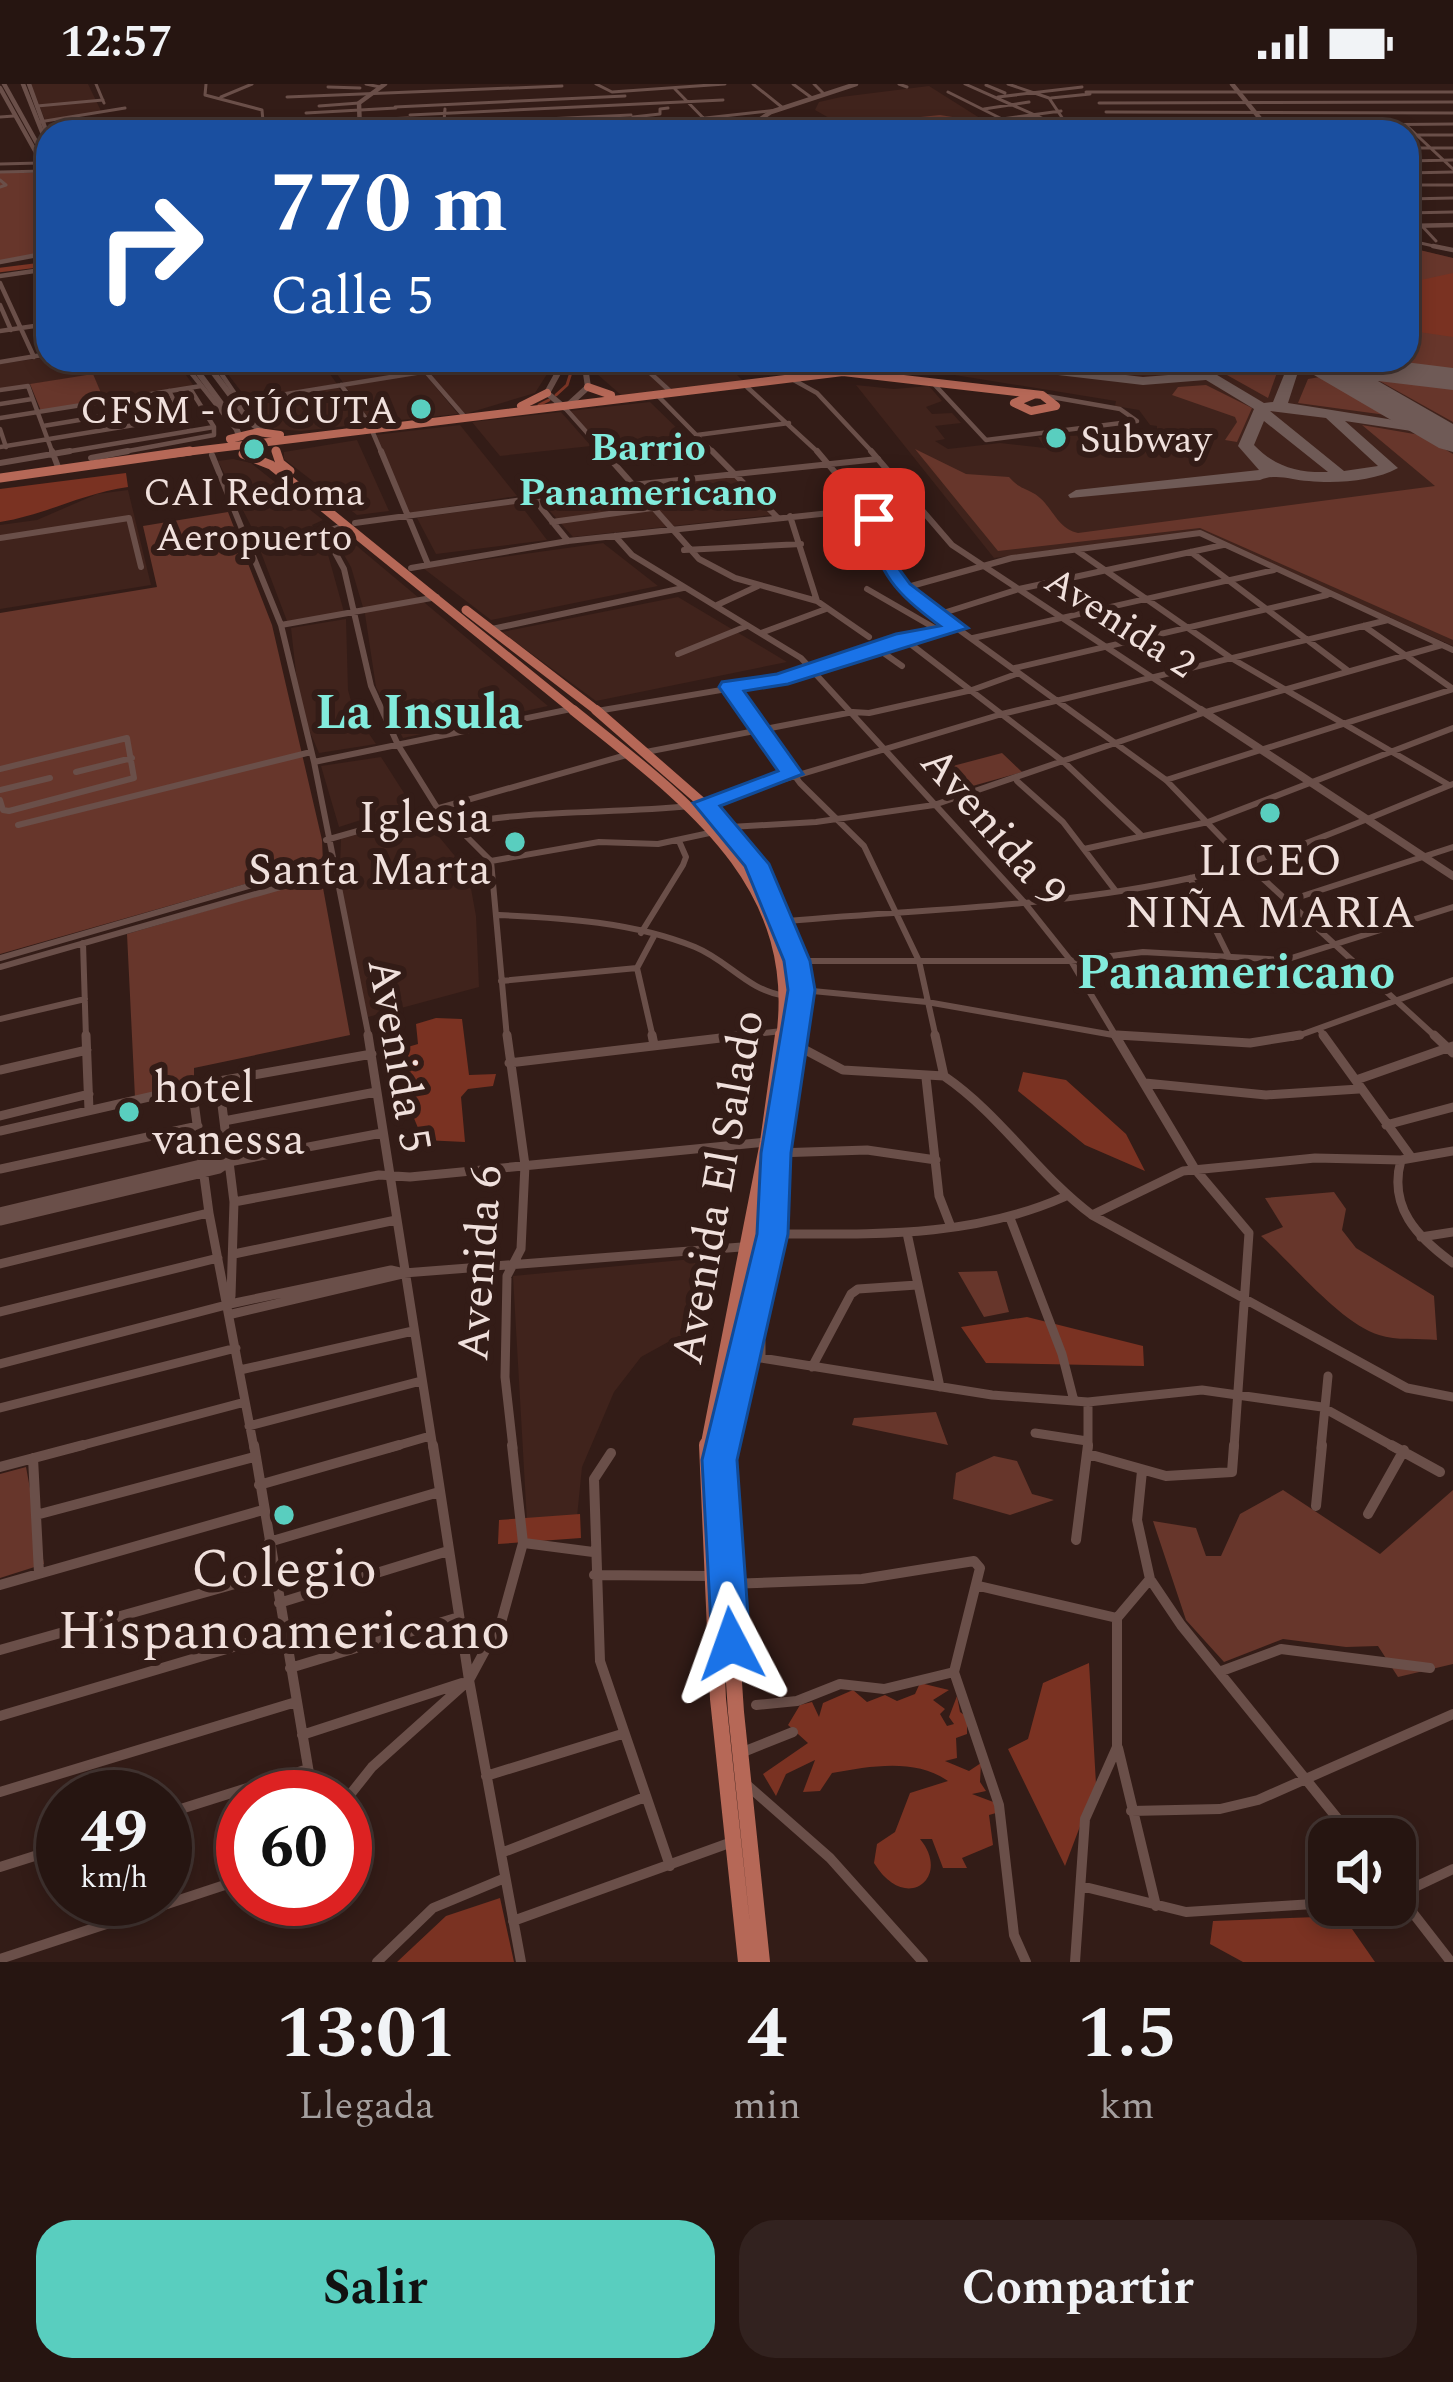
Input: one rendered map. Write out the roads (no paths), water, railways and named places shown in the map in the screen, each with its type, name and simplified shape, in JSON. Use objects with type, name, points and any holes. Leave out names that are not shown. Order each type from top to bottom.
[{"type":"main road","points":[[757,120],[854,84]]},
{"type":"main road","points":[[763,120],[854,84]]},
{"type":"main road","points":[[3,88],[29,91]]},
{"type":"main road","points":[[3,88],[36,150]]},
{"type":"main road","points":[[10,102],[29,91]]},
{"type":"main road","points":[[29,91],[39,120]]},
{"type":"main road","points":[[193,372],[237,435]]},
{"type":"main road","points":[[217,372],[261,430],[279,443]]},
{"type":"main road","points":[[558,401],[563,372]]},
{"type":"main road","points":[[586,372],[588,387]]},
{"type":"main road","points":[[3,480],[239,453],[558,401],[881,373],[1033,394],[1056,404],[1040,412],[1020,408],[1014,400]]},
{"type":"main road","points":[[3,480],[558,401],[659,397],[792,380],[862,375],[934,383],[1014,400],[1033,394]]},
{"type":"main road","points":[[504,412],[558,401],[588,387],[624,398]]},
{"type":"main road","points":[[3,480],[261,430]]},
{"type":"main road","points":[[237,435],[229,446],[239,453]]},
{"type":"main road","name":"Avenida El Salado","points":[[279,443],[280,463],[350,524],[436,597],[639,753]]},
{"type":"main road","name":"Avenida El Salado","points":[[239,453],[271,465],[596,711],[724,829],[797,961],[795,1044],[712,1406],[705,1466],[746,1962]]},
{"type":"main road","name":"Avenida El Salado","points":[[762,1962],[719,1460],[771,1239],[771,1147],[784,1030],[794,993],[775,923]]},
{"type":"street","points":[[96,84],[106,110]]},
{"type":"street","points":[[206,84],[205,95],[262,110],[263,120]]},
{"type":"street","points":[[220,98],[252,84]]},
{"type":"street","points":[[408,120],[422,84]]},
{"type":"street","points":[[443,120],[448,84]]},
{"type":"street","points":[[596,84],[608,92],[625,94]]},
{"type":"street","points":[[621,84],[633,120]]},
{"type":"street","points":[[362,120],[410,106],[724,84]]},
{"type":"street","points":[[754,84],[780,109]]},
{"type":"street","points":[[793,84],[812,98]]},
{"type":"street","points":[[814,84],[824,94]]},
{"type":"street","points":[[899,84],[907,87]]},
{"type":"street","points":[[965,84],[1047,120]]},
{"type":"street","points":[[982,109],[1029,102],[989,84],[947,92],[982,109],[1002,118],[1061,111]]},
{"type":"street","points":[[1008,84],[1049,98],[1085,89]]},
{"type":"street","points":[[1050,84],[1071,95]]},
{"type":"street","points":[[1162,84],[1188,120]]},
{"type":"street","points":[[1232,84],[1262,120]]},
{"type":"street","points":[[1289,84],[1322,120]]},
{"type":"street","points":[[1362,84],[1402,120]]},
{"type":"street","points":[[1420,84],[1453,113]]},
{"type":"street","points":[[287,97],[563,85],[578,120]]},
{"type":"street","points":[[702,85],[723,100],[739,120]]},
{"type":"street","points":[[354,96],[363,86]]},
{"type":"street","points":[[328,87],[379,86]]},
{"type":"street","points":[[379,86],[406,120]]},
{"type":"street","points":[[359,120],[364,95],[379,86]]},
{"type":"street","points":[[533,86],[543,118]]},
{"type":"street","points":[[672,86],[700,118]]},
{"type":"street","points":[[475,87],[481,120]]},
{"type":"street","points":[[996,97],[1059,87],[1168,92],[1453,92]]},
{"type":"street","points":[[1085,89],[1111,120]]},
{"type":"street","points":[[29,91],[40,120]]},
{"type":"street","points":[[1049,98],[1066,120]]},
{"type":"street","points":[[37,106],[103,100]]},
{"type":"street","points":[[417,120],[443,114],[723,100]]},
{"type":"street","points":[[10,102],[21,123]]},
{"type":"street","points":[[1099,103],[1453,102]]},
{"type":"street","points":[[512,120],[660,114],[660,109],[677,103]]},
{"type":"street","points":[[319,106],[356,120]]},
{"type":"street","points":[[51,120],[124,108]]},
{"type":"street","points":[[682,120],[780,109]]},
{"type":"street","points":[[1106,112],[1453,113]]},
{"type":"street","points":[[306,113],[352,120]]},
{"type":"street","points":[[0,117],[14,116]]},
{"type":"street","points":[[1419,125],[1453,124]]},
{"type":"street","points":[[1419,135],[1453,135]]},
{"type":"street","points":[[1419,136],[1453,170]]},
{"type":"street","points":[[1419,148],[1453,148]]},
{"type":"street","points":[[1421,160],[1453,160]]},
{"type":"street","points":[[1421,160],[1436,172]]},
{"type":"street","points":[[0,168],[36,164]]},
{"type":"street","points":[[1419,173],[1453,170]]},
{"type":"street","points":[[1419,185],[1453,184]]},
{"type":"street","points":[[1419,199],[1453,198]]},
{"type":"street","points":[[1419,212],[1453,212]]},
{"type":"street","points":[[1419,223],[1436,241]]},
{"type":"street","points":[[1422,226],[1453,226]]},
{"type":"street","points":[[1419,240],[1453,241]]},
{"type":"street","points":[[1419,242],[1453,250]]},
{"type":"street","points":[[0,262],[36,255]]},
{"type":"street","points":[[0,362],[34,357],[0,279],[36,272]]},
{"type":"street","points":[[0,305],[11,330]]},
{"type":"street","points":[[0,332],[36,326]]},
{"type":"street","points":[[192,372],[237,435]]},
{"type":"street","points":[[218,372],[261,430]]},
{"type":"street","points":[[243,401],[419,372]]},
{"type":"street","points":[[426,372],[464,416]]},
{"type":"street","points":[[649,372],[671,392]]},
{"type":"street","name":"Avenida 2","points":[[792,380],[823,398],[952,545],[1453,876]]},
{"type":"street","points":[[934,383],[986,440],[1137,421],[1120,409],[1046,397]]},
{"type":"street","points":[[341,385],[371,429],[428,562]]},
{"type":"street","points":[[0,390],[28,386],[58,467]]},
{"type":"street","points":[[0,418],[201,386]]},
{"type":"street","points":[[747,387],[832,465],[874,519]]},
{"type":"street","points":[[190,390],[214,431]]},
{"type":"street","points":[[169,391],[190,430]]},
{"type":"street","points":[[659,397],[777,517]]},
{"type":"street","points":[[0,404],[32,398]]},
{"type":"street","points":[[558,401],[672,528],[684,550],[713,571],[817,601],[869,637]]},
{"type":"street","points":[[43,426],[176,404]]},
{"type":"street","points":[[0,430],[3,447],[183,417]]},
{"type":"street","points":[[695,436],[790,423]]},
{"type":"street","points":[[0,463],[190,430],[214,431]]},
{"type":"street","points":[[91,458],[214,431]]},
{"type":"street","name":"Avenida 5","points":[[212,455],[281,625],[312,757],[372,1054],[469,1681]]},
{"type":"street","points":[[878,459],[532,497],[323,530],[344,569],[371,686],[398,745],[436,806],[491,861],[599,842],[679,841],[724,829],[934,805],[1206,712],[1442,645]]},
{"type":"street","points":[[910,496],[870,501],[890,569],[903,589],[1120,742],[1166,780],[1287,901],[1451,1049],[1359,1084],[1266,1094],[1144,1083]]},
{"type":"street","points":[[532,497],[568,542]]},
{"type":"street","points":[[552,522],[653,507]]},
{"type":"street","points":[[411,568],[672,528],[849,511],[857,542]]},
{"type":"street","points":[[790,516],[817,601]]},
{"type":"street","points":[[0,538],[129,518],[141,567]]},
{"type":"street","points":[[903,589],[983,566],[1200,533],[1453,650]]},
{"type":"street","name":"Avenida 9","points":[[615,536],[632,555],[814,670],[1024,902],[1072,961],[1195,1169],[1250,1233],[1244,1299]]},
{"type":"street","points":[[684,550],[801,544]]},
{"type":"street","points":[[937,614],[1019,590],[1224,544]]},
{"type":"street","points":[[1074,549],[1231,658],[1452,786]]},
{"type":"street","points":[[1191,551],[1348,670]]},
{"type":"street","points":[[971,638],[1275,569]]},
{"type":"street","points":[[716,605],[760,585]]},
{"type":"street","points":[[490,629],[683,588]]},
{"type":"street","points":[[867,589],[939,630]]},
{"type":"street","points":[[326,840],[639,753],[973,690],[1016,671],[1102,645],[1331,594]]},
{"type":"street","points":[[281,625],[436,597]]},
{"type":"street","points":[[761,633],[826,609]]},
{"type":"street","points":[[459,824],[520,812],[605,815],[698,804],[884,746],[1059,699],[1388,620]]},
{"type":"street","points":[[1363,625],[1453,689]]},
{"type":"street","points":[[678,654],[749,626]]},
{"type":"street","points":[[596,711],[814,670],[904,638],[958,628]]},
{"type":"street","points":[[904,638],[1065,763],[1144,837]]},
{"type":"street","points":[[877,648],[902,667]]},
{"type":"street","points":[[730,687],[792,774],[863,846],[919,961],[944,1076],[993,1114],[1064,1197],[1420,1394],[1453,1397]]},
{"type":"street","points":[[1166,780],[1453,689]]},
{"type":"street","points":[[18,825],[312,757],[398,745],[577,708]]},
{"type":"street","points":[[1084,849],[1208,822],[1453,728]]},
{"type":"street","points":[[0,769],[130,740],[130,781],[9,811],[0,800]]},
{"type":"street","points":[[76,772],[132,758]]},
{"type":"street","points":[[0,790],[50,778]]},
{"type":"street","points":[[1016,780],[1054,812],[1115,890]]},
{"type":"street","points":[[775,923],[1024,902],[1190,878],[1247,863],[1452,786]]},
{"type":"street","points":[[641,933],[683,865],[686,857],[679,841]]},
{"type":"street","points":[[1287,901],[1453,848]]},
{"type":"street","name":"Avenida 6","points":[[469,1681],[502,1619],[523,1543],[505,1377],[506,1286],[523,1236],[525,1165],[509,1063],[491,861]]},
{"type":"street","points":[[0,967],[332,867]]},
{"type":"street","points":[[0,958],[332,867]]},
{"type":"street","points":[[1190,878],[1229,957]]},
{"type":"street","points":[[797,961],[1072,961],[1143,952],[1285,960],[1453,907]]},
{"type":"street","points":[[499,915],[567,917],[700,949],[752,990],[927,1002],[1113,1036],[1250,1042],[1290,1039],[1453,980]]},
{"type":"street","points":[[654,936],[637,968],[654,1045]]},
{"type":"street","points":[[83,943],[89,1111]]},
{"type":"street","points":[[501,981],[637,968]]},
{"type":"street","points":[[0,1018],[85,998]]},
{"type":"street","points":[[1319,1029],[1406,1158]]},
{"type":"street","points":[[509,1063],[784,1030]]},
{"type":"street","points":[[795,1044],[843,1070],[944,1076]]},
{"type":"street","points":[[0,1070],[87,1050]]},
{"type":"street","points":[[0,1131],[219,1081],[372,1054]]},
{"type":"street","points":[[926,1078],[939,1196],[951,1227]]},
{"type":"street","points":[[219,1081],[234,1202],[231,1309]]},
{"type":"street","points":[[192,1087],[208,1213],[231,1309],[308,1769],[192,1806]]},
{"type":"street","points":[[224,1121],[376,1092]]},
{"type":"street","points":[[0,1116],[89,1094]]},
{"type":"street","points":[[1386,1125],[1453,1107]]},
{"type":"street","points":[[0,1169],[198,1126]]},
{"type":"street","points":[[0,1216],[229,1162],[382,1133]]},
{"type":"street","points":[[234,1202],[379,1175],[771,1147],[867,1150],[936,1160]]},
{"type":"street","points":[[1092,1216],[1195,1169],[1316,1158],[1406,1158],[1453,1151]]},
{"type":"street","points":[[1406,1158],[1396,1171],[1408,1225],[1453,1263]]},
{"type":"street","points":[[0,1364],[404,1273],[951,1227],[1035,1212],[1064,1197]]},
{"type":"street","points":[[0,1264],[208,1213]]},
{"type":"street","points":[[1010,1218],[1029,1278],[1066,1354],[1074,1401]]},
{"type":"street","points":[[234,1254],[396,1220]]},
{"type":"street","points":[[907,1232],[940,1387]]},
{"type":"street","points":[[1420,1238],[1453,1232]]},
{"type":"street","points":[[0,1312],[218,1258]]},
{"type":"street","points":[[812,1367],[851,1294],[858,1289],[917,1285]]},
{"type":"street","points":[[1088,1454],[1166,1476],[1232,1472],[1244,1299]]},
{"type":"street","points":[[240,1370],[413,1331]]},
{"type":"street","points":[[747,1332],[761,1342],[760,1358],[940,1387],[1088,1402],[1202,1390],[1322,1406],[1440,1472]]},
{"type":"street","points":[[0,1408],[236,1348]]},
{"type":"street","points":[[1316,1506],[1328,1376]]},
{"type":"street","points":[[249,1426],[421,1381]]},
{"type":"street","points":[[0,1467],[245,1402]]},
{"type":"street","points":[[1076,1540],[1088,1454],[1088,1402]]},
{"type":"street","points":[[1035,1433],[1087,1441]]},
{"type":"street","points":[[259,1485],[430,1436]]},
{"type":"street","points":[[1368,1514],[1404,1450]]},
{"type":"street","points":[[611,1453],[594,1479],[600,1661],[670,1866]]},
{"type":"street","points":[[36,1515],[254,1457]]},
{"type":"street","points":[[33,1458],[39,1574]]},
{"type":"street","points":[[1142,1471],[1137,1520],[1150,1579],[1337,1818]]},
{"type":"street","points":[[269,1542],[439,1492]]},
{"type":"street","points":[[0,1585],[263,1510]]},
{"type":"street","points":[[523,1543],[593,1552]]},
{"type":"street","points":[[279,1603],[448,1551]]},
{"type":"street","points":[[727,1584],[862,1579],[974,1561],[980,1568],[980,1586],[954,1672],[998,1805],[1009,1862],[1014,1935],[1026,1962]]},
{"type":"street","points":[[0,1650],[274,1573]]},
{"type":"street","points":[[594,1576],[711,1576]]},
{"type":"street","points":[[1150,1579],[1117,1618],[1117,1747],[1156,1906]]},
{"type":"street","points":[[980,1586],[1117,1618]]},
{"type":"street","points":[[290,1668],[459,1617]]},
{"type":"street","points":[[0,1716],[284,1632]]},
{"type":"street","points":[[1219,1672],[1281,1649],[1430,1668]]},
{"type":"street","points":[[756,1705],[797,1701],[840,1684],[884,1689],[954,1672]]},
{"type":"street","points":[[302,1735],[469,1681]]},
{"type":"street","points":[[469,1681],[521,1962]]},
{"type":"street","points":[[370,1770],[469,1681]]},
{"type":"street","points":[[0,1792],[296,1702]]},
{"type":"street","points":[[1131,1811],[1220,1809],[1258,1800],[1453,1714]]},
{"type":"street","points":[[742,1753],[793,1732]]},
{"type":"street","points":[[486,1776],[622,1734]]},
{"type":"street","points":[[1075,1962],[1085,1819],[1117,1747]]},
{"type":"street","points":[[745,1783],[770,1810],[830,1858],[922,1962]]},
{"type":"street","points":[[501,1853],[645,1797]]},
{"type":"street","points":[[513,1922],[734,1841]]},
{"type":"street","points":[[0,1867],[36,1856]]},
{"type":"street","points":[[1416,1885],[1453,1869]]},
{"type":"street","points":[[376,1962],[434,1909],[505,1878]]},
{"type":"street","points":[[1081,1886],[1186,1912],[1308,1904]]},
{"type":"street","points":[[0,1959],[216,1888]]},
{"type":"street","points":[[1416,1919],[1451,1962]]},
{"type":"waterway","points":[[0,270],[36,266]]},
{"type":"waterway","points":[[556,395],[567,385],[571,372]]},
{"type":"waterway","points":[[539,405],[549,400]]},
{"type":"place","name":"CFSM - CÚCUTA","points":[[421,409]]},
{"type":"place","name":"Subway","points":[[1056,438]]},
{"type":"place","name":"CAI Redoma Aeropuerto","points":[[254,449]]},
{"type":"place","name":"LICEO NIÑA MARIA","points":[[1270,813]]},
{"type":"place","name":"Iglesia Santa Marta","points":[[515,842]]},
{"type":"place","name":"hotel vanessa","points":[[129,1112]]},
{"type":"place","name":"Colegio Hispanoamericano","points":[[284,1515]]},
{"type":"district","name":"Barrio Panamericano","points":[[648,468]]},
{"type":"district","name":"La Insula","points":[[419,711]]},
{"type":"district","name":"Panamericano","points":[[1236,971]]}]
